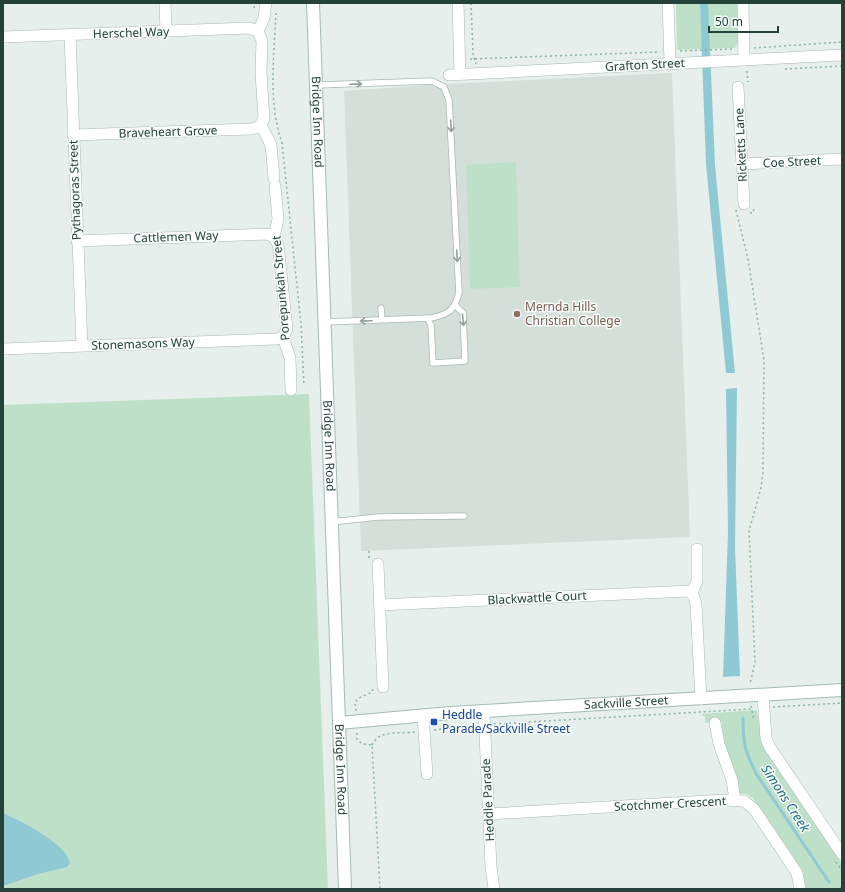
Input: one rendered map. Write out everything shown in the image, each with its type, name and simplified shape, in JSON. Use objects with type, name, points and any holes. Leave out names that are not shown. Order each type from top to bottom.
[{"type":"main road","name":"Bridge Inn Road","points":[[313,3],[345,889]]},
{"type":"main road","name":"Sackville Street","points":[[339,723],[423,716],[842,690]]},
{"type":"street","points":[[165,3],[166,31]]},
{"type":"street","points":[[261,125],[264,114],[261,73],[262,41],[258,31],[264,18],[266,3]]},
{"type":"street","points":[[458,3],[460,60]]},
{"type":"street","points":[[668,3],[670,63]]},
{"type":"street","points":[[735,53],[743,3]]},
{"type":"street","name":"Herschel Way","points":[[3,37],[250,28],[258,31]]},
{"type":"street","name":"Pythagoras Street","points":[[70,35],[82,346]]},
{"type":"street","name":"Grafton Street","points":[[460,60],[455,75],[683,63],[735,53],[842,55]]},
{"type":"street","name":"Ricketts Lane","points":[[738,87],[745,208]]},
{"type":"street","name":"Braveheart Grove","points":[[73,135],[251,129],[261,125]]},
{"type":"street","name":"Porepunkah Street","points":[[261,125],[271,144],[278,220],[274,237],[278,244],[287,330],[283,337],[290,358],[291,390]]},
{"type":"street","name":"Coe Street","points":[[742,164],[842,159]]},
{"type":"street","name":"Cattlemen Way","points":[[77,241],[267,234],[274,237]]},
{"type":"street","name":"Stonemasons Way","points":[[3,349],[276,339],[283,337]]},
{"type":"street","points":[[697,549],[697,581],[692,593],[696,605],[701,699]]},
{"type":"street","points":[[378,564],[383,687]]},
{"type":"street","name":"Blackwattle Court","points":[[380,605],[686,591],[692,593]]},
{"type":"street","points":[[763,695],[766,738],[838,858]]},
{"type":"street","name":"Heddle Parade","points":[[484,712],[491,867],[494,889]]},
{"type":"street","points":[[423,716],[427,774]]},
{"type":"street","points":[[715,723],[722,758],[732,780],[735,800]]},
{"type":"street","name":"Scotchmer Crescent","points":[[489,814],[735,800],[744,801],[754,809],[797,873],[800,889]]},
{"type":"lane","points":[[317,85],[432,81],[444,87],[449,100],[459,293],[456,306],[445,315],[427,318],[325,322]]},
{"type":"lane","points":[[427,318],[431,325],[433,363],[465,361],[463,313],[456,306]]},
{"type":"lane","points":[[382,308],[382,320]]},
{"type":"lane","points":[[331,522],[378,517],[464,516]]},
{"type":"path","points":[[471,3],[473,54],[476,59],[477,74]]},
{"type":"path","points":[[276,10],[273,81],[278,132],[282,142],[301,324],[304,386]]},
{"type":"path","points":[[460,60],[682,51],[735,53],[842,42]]},
{"type":"path","points":[[736,213],[745,208]]},
{"type":"path","points":[[736,213],[745,208]]},
{"type":"path","points":[[736,213],[748,260],[764,360],[763,472],[761,488],[749,531],[755,662],[750,678],[750,696],[751,709],[755,723]]},
{"type":"path","points":[[372,745],[374,739],[381,734],[425,732],[450,727],[842,703]]},
{"type":"path","points":[[838,858],[842,870]]},
{"type":"path","points":[[840,889],[842,884]]},
{"type":"shaded area","name":"Mernda Hills Christian College","points":[[672,73],[690,537],[361,551],[344,91],[427,85]]},
{"type":"green space","points":[[676,3],[737,3],[738,42],[735,48],[677,50]]},
{"type":"green space","points":[[516,162],[520,287],[470,289],[466,165]]},
{"type":"green space","points":[[309,394],[328,889],[3,889],[3,405]]},
{"type":"green space","points":[[757,710],[761,738],[767,752],[842,864],[842,889],[806,889],[803,874],[753,798],[746,794],[737,794],[721,732],[722,722],[705,723],[705,717],[700,714]]},
{"type":"water","points":[[700,3],[708,3],[715,165],[735,373],[726,373],[706,164]]},
{"type":"water","points":[[737,388],[735,548],[740,676],[723,677],[728,532],[726,389]]},
{"type":"water","points":[[3,813],[31,827],[61,848],[70,863],[67,867],[38,874],[3,886]]},
{"type":"waterway","name":"Simons Creek","points":[[743,718],[746,748],[757,775],[829,882]]},
{"type":"place","name":"Mernda Hills Christian College","points":[[517,314]]},
{"type":"place","name":"Heddle Parade/Sackville Street","points":[[434,722]]}]
